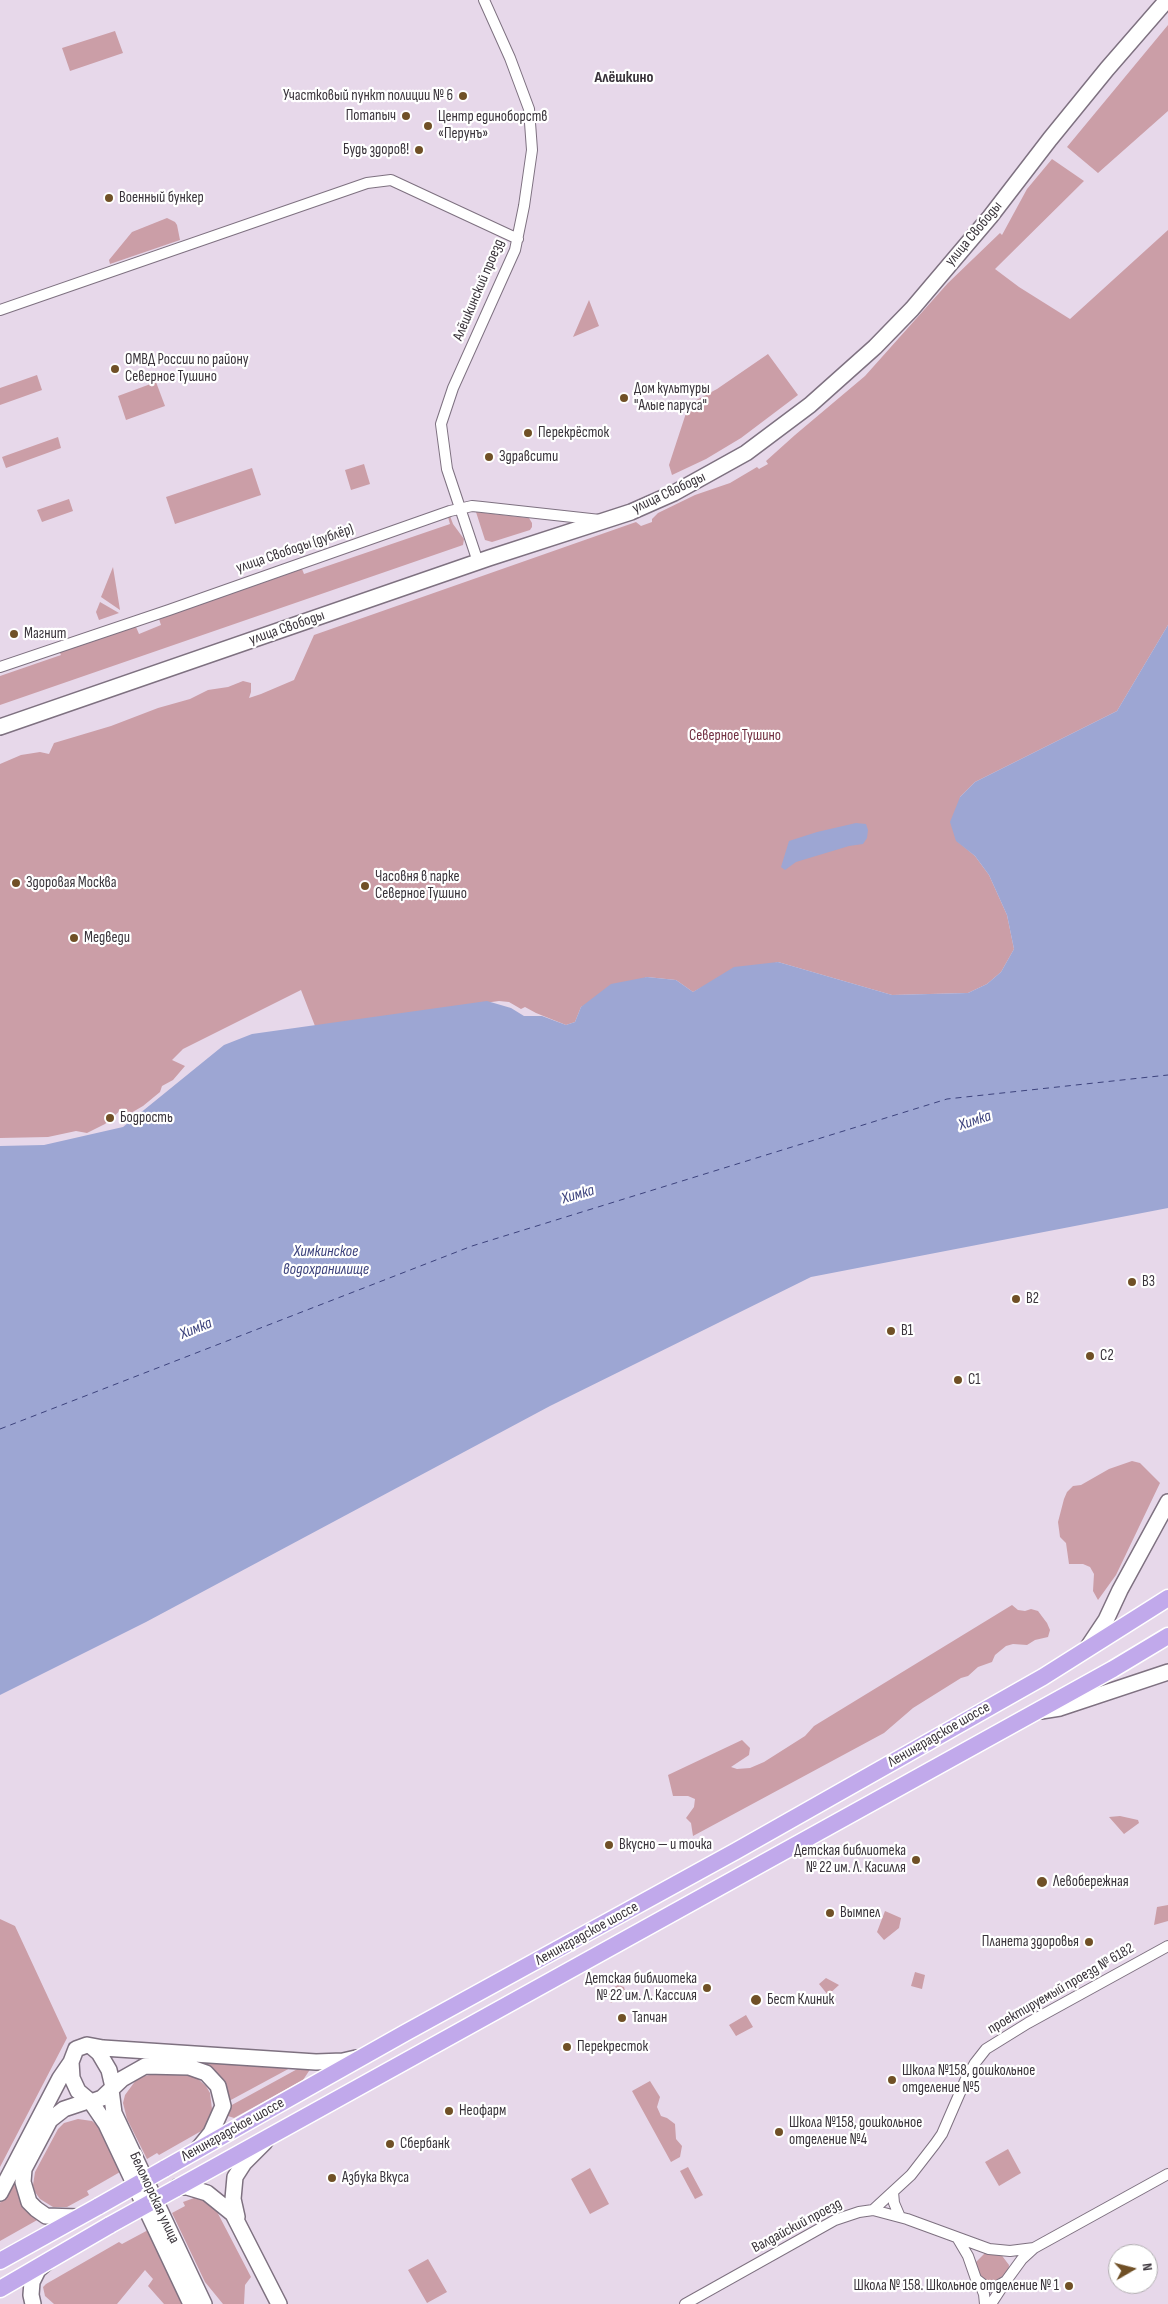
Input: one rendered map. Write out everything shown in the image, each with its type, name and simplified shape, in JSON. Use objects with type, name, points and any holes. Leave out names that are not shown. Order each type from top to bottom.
[{"type":"main road","name":"улица Свободы","points":[[0,727],[478,562],[606,520],[674,493],[746,453],[810,405],[875,347],[912,309],[990,217],[1050,139],[1167,0]]},
{"type":"main road","points":[[1084,1652],[1106,1620],[1120,1590],[1168,1502]]},
{"type":"main road","name":"Ленинградское шоссе","points":[[0,2260],[736,1851],[1084,1652],[1168,1598]]},
{"type":"main road","name":"Ленинградское шоссе","points":[[0,2289],[272,2134],[1168,1636]]},
{"type":"main road","points":[[1032,1713],[1060,1708],[1168,1672]]},
{"type":"main road","points":[[0,2194],[60,2078],[71,2062],[73,2054],[80,2046],[316,2062],[343,2061],[365,2056]]},
{"type":"main road","points":[[92,2047],[99,2053],[109,2070],[112,2088]]},
{"type":"main road","points":[[71,2062],[75,2085],[90,2102]]},
{"type":"main road","points":[[78,2217],[46,2216],[36,2210],[29,2202],[23,2182],[24,2169],[50,2120],[64,2109],[102,2098],[133,2071],[145,2066],[189,2067],[206,2074],[218,2086],[223,2106],[211,2134],[198,2150]]},
{"type":"main road","name":"Беломорская улица","points":[[112,2088],[114,2113],[204,2304]]},
{"type":"main road","name":"Беломорская улица","points":[[90,2102],[106,2124],[192,2304]]},
{"type":"main road","points":[[272,2134],[244,2163],[235,2177],[233,2199],[239,2223],[279,2304]]},
{"type":"main road","points":[[176,2188],[187,2187],[207,2193],[226,2207],[239,2223]]},
{"type":"main road","points":[[32,2304],[32,2282],[38,2270],[47,2262]]},
{"type":"street","name":"Алёшкинский проезд","points":[[478,562],[460,510],[445,457],[442,440],[443,415],[518,239],[530,171],[531,123],[522,91],[484,0]]},
{"type":"street","points":[[0,310],[375,182],[391,180],[518,239]]},
{"type":"street","name":"улица Свободы (дублёр)","points":[[0,667],[450,511],[472,506],[606,520]]},
{"type":"street","name":"проектируемый проезд № 6182","points":[[873,2210],[923,2162],[942,2134],[965,2081],[975,2063],[986,2049],[1028,2023],[1168,1946]]},
{"type":"street","name":"Валдайский проезд","points":[[991,2304],[1022,2259],[1034,2248],[1168,2174]]},
{"type":"street","points":[[893,2192],[894,2204],[900,2217]]},
{"type":"street","name":"Валдайский проезд","points":[[685,2304],[835,2220],[850,2214],[873,2210],[900,2217],[993,2250],[1010,2251],[1034,2248]]},
{"type":"street","points":[[958,2239],[964,2248],[984,2294],[985,2304]]},
{"type":"street","points":[[973,2269],[978,2255],[993,2250],[1005,2254],[1010,2261],[1011,2269],[1008,2279],[1000,2286],[992,2288],[979,2282]]},
{"type":"green space","points":[[1168,25],[1168,111],[1098,173],[1067,147]]},
{"type":"green space","points":[[115,31],[123,53],[70,71],[62,48]]},
{"type":"green space","name":"Северное Тушино","points":[[1052,159],[1084,181],[995,269],[1019,287],[1070,319],[1168,230],[1168,625],[1117,711],[975,782],[960,797],[956,840],[975,856],[989,875],[1007,915],[1014,949],[1001,972],[987,984],[968,993],[892,995],[778,962],[710,983],[693,992],[676,980],[647,977],[581,1007],[575,1022],[566,1025],[525,1007],[521,1009],[509,1002],[499,1001],[315,1026],[301,990],[183,1049],[172,1060],[185,1066],[173,1080],[162,1086],[160,1092],[143,1106],[124,1117],[122,1109],[105,1124],[87,1133],[76,1131],[48,1137],[0,1138],[0,764],[21,755],[40,752],[49,754],[54,743],[190,699],[208,690],[228,687],[243,681],[251,683],[249,698],[261,694],[294,680],[314,635],[636,522],[641,526],[652,522],[652,519],[658,513],[695,495],[730,483],[757,467],[759,469],[768,464],[766,461],[865,376],[948,283],[1000,233],[1002,235],[1027,189]]},
{"type":"green space","points":[[167,218],[177,225],[180,240],[110,264],[109,260],[132,232]]},
{"type":"green space","points":[[589,300],[599,326],[573,337]]},
{"type":"green space","points":[[768,354],[798,395],[741,438],[706,459],[672,475],[669,465],[689,404],[717,389]]},
{"type":"green space","points":[[37,375],[42,390],[0,405],[0,388]]},
{"type":"green space","points":[[156,382],[165,406],[126,420],[118,396]]},
{"type":"green space","points":[[58,437],[61,448],[6,468],[2,457]]},
{"type":"green space","points":[[364,464],[370,484],[351,490],[345,470]]},
{"type":"green space","points":[[252,468],[261,495],[175,524],[166,497]]},
{"type":"green space","points":[[69,499],[73,511],[42,522],[37,510]]},
{"type":"green space","points":[[476,512],[529,518],[532,527],[530,530],[492,542],[485,540]]},
{"type":"green space","points":[[450,516],[453,524],[464,539],[463,545],[0,705],[0,676],[61,655],[59,651],[136,627],[139,634],[161,625],[159,619],[302,569],[304,574],[450,524],[448,517]]},
{"type":"green space","points":[[113,567],[120,610],[101,597]]},
{"type":"green space","points":[[100,602],[119,613],[99,620],[96,612]]},
{"type":"green space","points":[[1132,1461],[1140,1463],[1160,1483],[1116,1575],[1098,1600],[1093,1591],[1094,1574],[1090,1567],[1083,1564],[1069,1564],[1066,1543],[1060,1537],[1058,1522],[1064,1499],[1067,1492],[1073,1486],[1081,1485],[1109,1469]]},
{"type":"green space","points":[[1012,1605],[1018,1610],[1025,1611],[1031,1609],[1038,1611],[1050,1630],[1048,1637],[1035,1640],[1027,1645],[1013,1644],[1006,1646],[995,1655],[992,1662],[978,1667],[968,1676],[961,1678],[913,1708],[884,1733],[693,1836],[691,1823],[686,1818],[694,1807],[695,1799],[688,1796],[673,1796],[668,1775],[742,1740],[750,1748],[749,1755],[731,1767],[737,1769],[750,1768],[764,1762],[805,1736],[814,1726]]},
{"type":"green space","points":[[1120,1816],[1138,1820],[1139,1823],[1124,1834],[1109,1817]]},
{"type":"green space","points":[[1168,1905],[1168,1921],[1154,1925],[1157,1907]]},
{"type":"green space","points":[[885,1911],[901,1918],[899,1928],[884,1940],[877,1932]]},
{"type":"green space","points":[[0,1919],[15,1926],[67,2038],[0,2167]]},
{"type":"green space","points":[[915,1972],[925,1975],[922,1989],[911,1986]]},
{"type":"green space","points":[[826,1978],[839,1985],[828,1995],[819,1984]]},
{"type":"green space","points":[[618,1985],[624,1987],[626,1994],[611,2003],[605,1992]]},
{"type":"green space","points":[[746,2015],[753,2027],[736,2036],[729,2025]]},
{"type":"green space","points":[[193,2061],[292,2067],[229,2101],[210,2068]]},
{"type":"green space","points":[[301,2067],[311,2068],[303,2080],[234,2118],[228,2116],[230,2106]]},
{"type":"green space","points":[[161,2073],[191,2076],[206,2086],[210,2093],[211,2118],[203,2130],[159,2155],[157,2153],[147,2159],[127,2119],[123,2103],[125,2095],[136,2080],[144,2076]]},
{"type":"green space","points":[[650,2081],[660,2097],[657,2107],[661,2116],[675,2124],[676,2139],[682,2146],[680,2157],[671,2162],[632,2091]]},
{"type":"green space","points":[[78,2119],[92,2121],[97,2125],[120,2172],[87,2191],[89,2195],[67,2207],[53,2207],[40,2199],[35,2192],[33,2185],[35,2172],[58,2129],[64,2123]]},
{"type":"green space","points":[[1008,2149],[1021,2173],[999,2186],[985,2162]]},
{"type":"green space","points":[[18,2167],[39,2219],[0,2241],[0,2203]]},
{"type":"green space","points":[[688,2167],[703,2195],[695,2199],[680,2171]]},
{"type":"green space","points":[[590,2168],[609,2204],[590,2214],[571,2179]]},
{"type":"green space","points":[[194,2198],[202,2198],[213,2204],[251,2277],[245,2285],[244,2304],[223,2304],[205,2282],[172,2213],[185,2206],[183,2202]]},
{"type":"green space","points":[[150,2229],[186,2304],[164,2304],[148,2286],[153,2279],[145,2270],[117,2304],[54,2304],[45,2296],[43,2287],[46,2284],[119,2242],[122,2244]]},
{"type":"green space","points":[[986,2252],[1000,2253],[1009,2265],[1008,2275],[991,2285],[977,2275],[976,2262]]},
{"type":"green space","points":[[428,2259],[447,2292],[427,2303],[408,2270]]},
{"type":"water","name":"Химкинское водохранилище","points":[[1168,625],[1168,1208],[811,1277],[550,1406],[146,1622],[0,1695],[0,1146],[44,1145],[123,1127],[224,1045],[252,1034],[487,1001],[511,1008],[524,1016],[542,1016],[566,1025],[575,1022],[581,1007],[611,984],[647,977],[676,980],[693,992],[734,967],[778,962],[892,995],[968,993],[987,984],[1001,972],[1014,949],[1007,915],[989,875],[975,856],[956,841],[950,822],[960,797],[975,782],[1117,711]]},
{"type":"water","points":[[856,823],[866,824],[868,830],[867,838],[863,844],[849,846],[796,862],[785,870],[781,867],[789,841]]},
{"type":"ferry route","points":[[0,1429],[472,1246],[947,1099],[1168,1075]]},
{"type":"place","name":"Участковый пункт полиции № 6","points":[[463,96]]},
{"type":"place","name":"Потапыч","points":[[406,116]]},
{"type":"place","name":"Центр единоборств «Перунъ»","points":[[428,126]]},
{"type":"place","name":"Будь здоров!","points":[[419,150]]},
{"type":"place","name":"Военный бункер","points":[[109,198]]},
{"type":"place","name":"ОМВД России по району Северное Тушино","points":[[115,369]]},
{"type":"place","name":"Дом культуры \"Алые паруса\"","points":[[624,398]]},
{"type":"place","name":"Перекрёсток","points":[[528,433]]},
{"type":"place","name":"Здравсити","points":[[489,457]]},
{"type":"place","name":"Магнит","points":[[14,634]]},
{"type":"place","name":"Здоровая Москва","points":[[16,883]]},
{"type":"place","name":"Часовня в парке Северное Тушино","points":[[365,886]]},
{"type":"place","name":"Медведи","points":[[74,938]]},
{"type":"place","name":"Бодрость","points":[[110,1118]]},
{"type":"place","name":"B3","points":[[1132,1282]]},
{"type":"place","name":"B2","points":[[1016,1299]]},
{"type":"place","name":"B1","points":[[891,1331]]},
{"type":"place","name":"C2","points":[[1090,1356]]},
{"type":"place","name":"C1","points":[[958,1380]]},
{"type":"place","name":"Вкусно — и точка","points":[[609,1845]]},
{"type":"place","name":"Детская библиотека № 22 им. Л. Касилля","points":[[916,1860]]},
{"type":"place","name":"Левобережная","points":[[1042,1882]]},
{"type":"place","name":"Вымпел","points":[[830,1913]]},
{"type":"place","name":"Планета здоровья","points":[[1089,1942]]},
{"type":"place","name":"Детская библиотека № 22 им. Л. Кассиля","points":[[707,1988]]},
{"type":"place","name":"Бест Клиник","points":[[756,2000]]},
{"type":"place","name":"Тапчан","points":[[622,2018]]},
{"type":"place","name":"Перекресток","points":[[567,2047]]},
{"type":"place","name":"Школа №158, дошкольное отделение №5","points":[[892,2080]]},
{"type":"place","name":"Неофарм","points":[[449,2111]]},
{"type":"place","name":"Школа №158, дошкольное отделение №4","points":[[779,2132]]},
{"type":"place","name":"Сбербанк","points":[[390,2144]]},
{"type":"place","name":"Азбука Вкуса","points":[[332,2178]]},
{"type":"place","name":"Школа № 158. Школьное отделение № 1","points":[[1069,2286]]},
{"type":"district","name":"Алёшкино","points":[[624,78]]},
{"type":"water label","name":"Химка","points":[[975,1121]]},
{"type":"water label","name":"Химка","points":[[578,1195]]},
{"type":"water label","name":"Химка","points":[[196,1329]]}]
